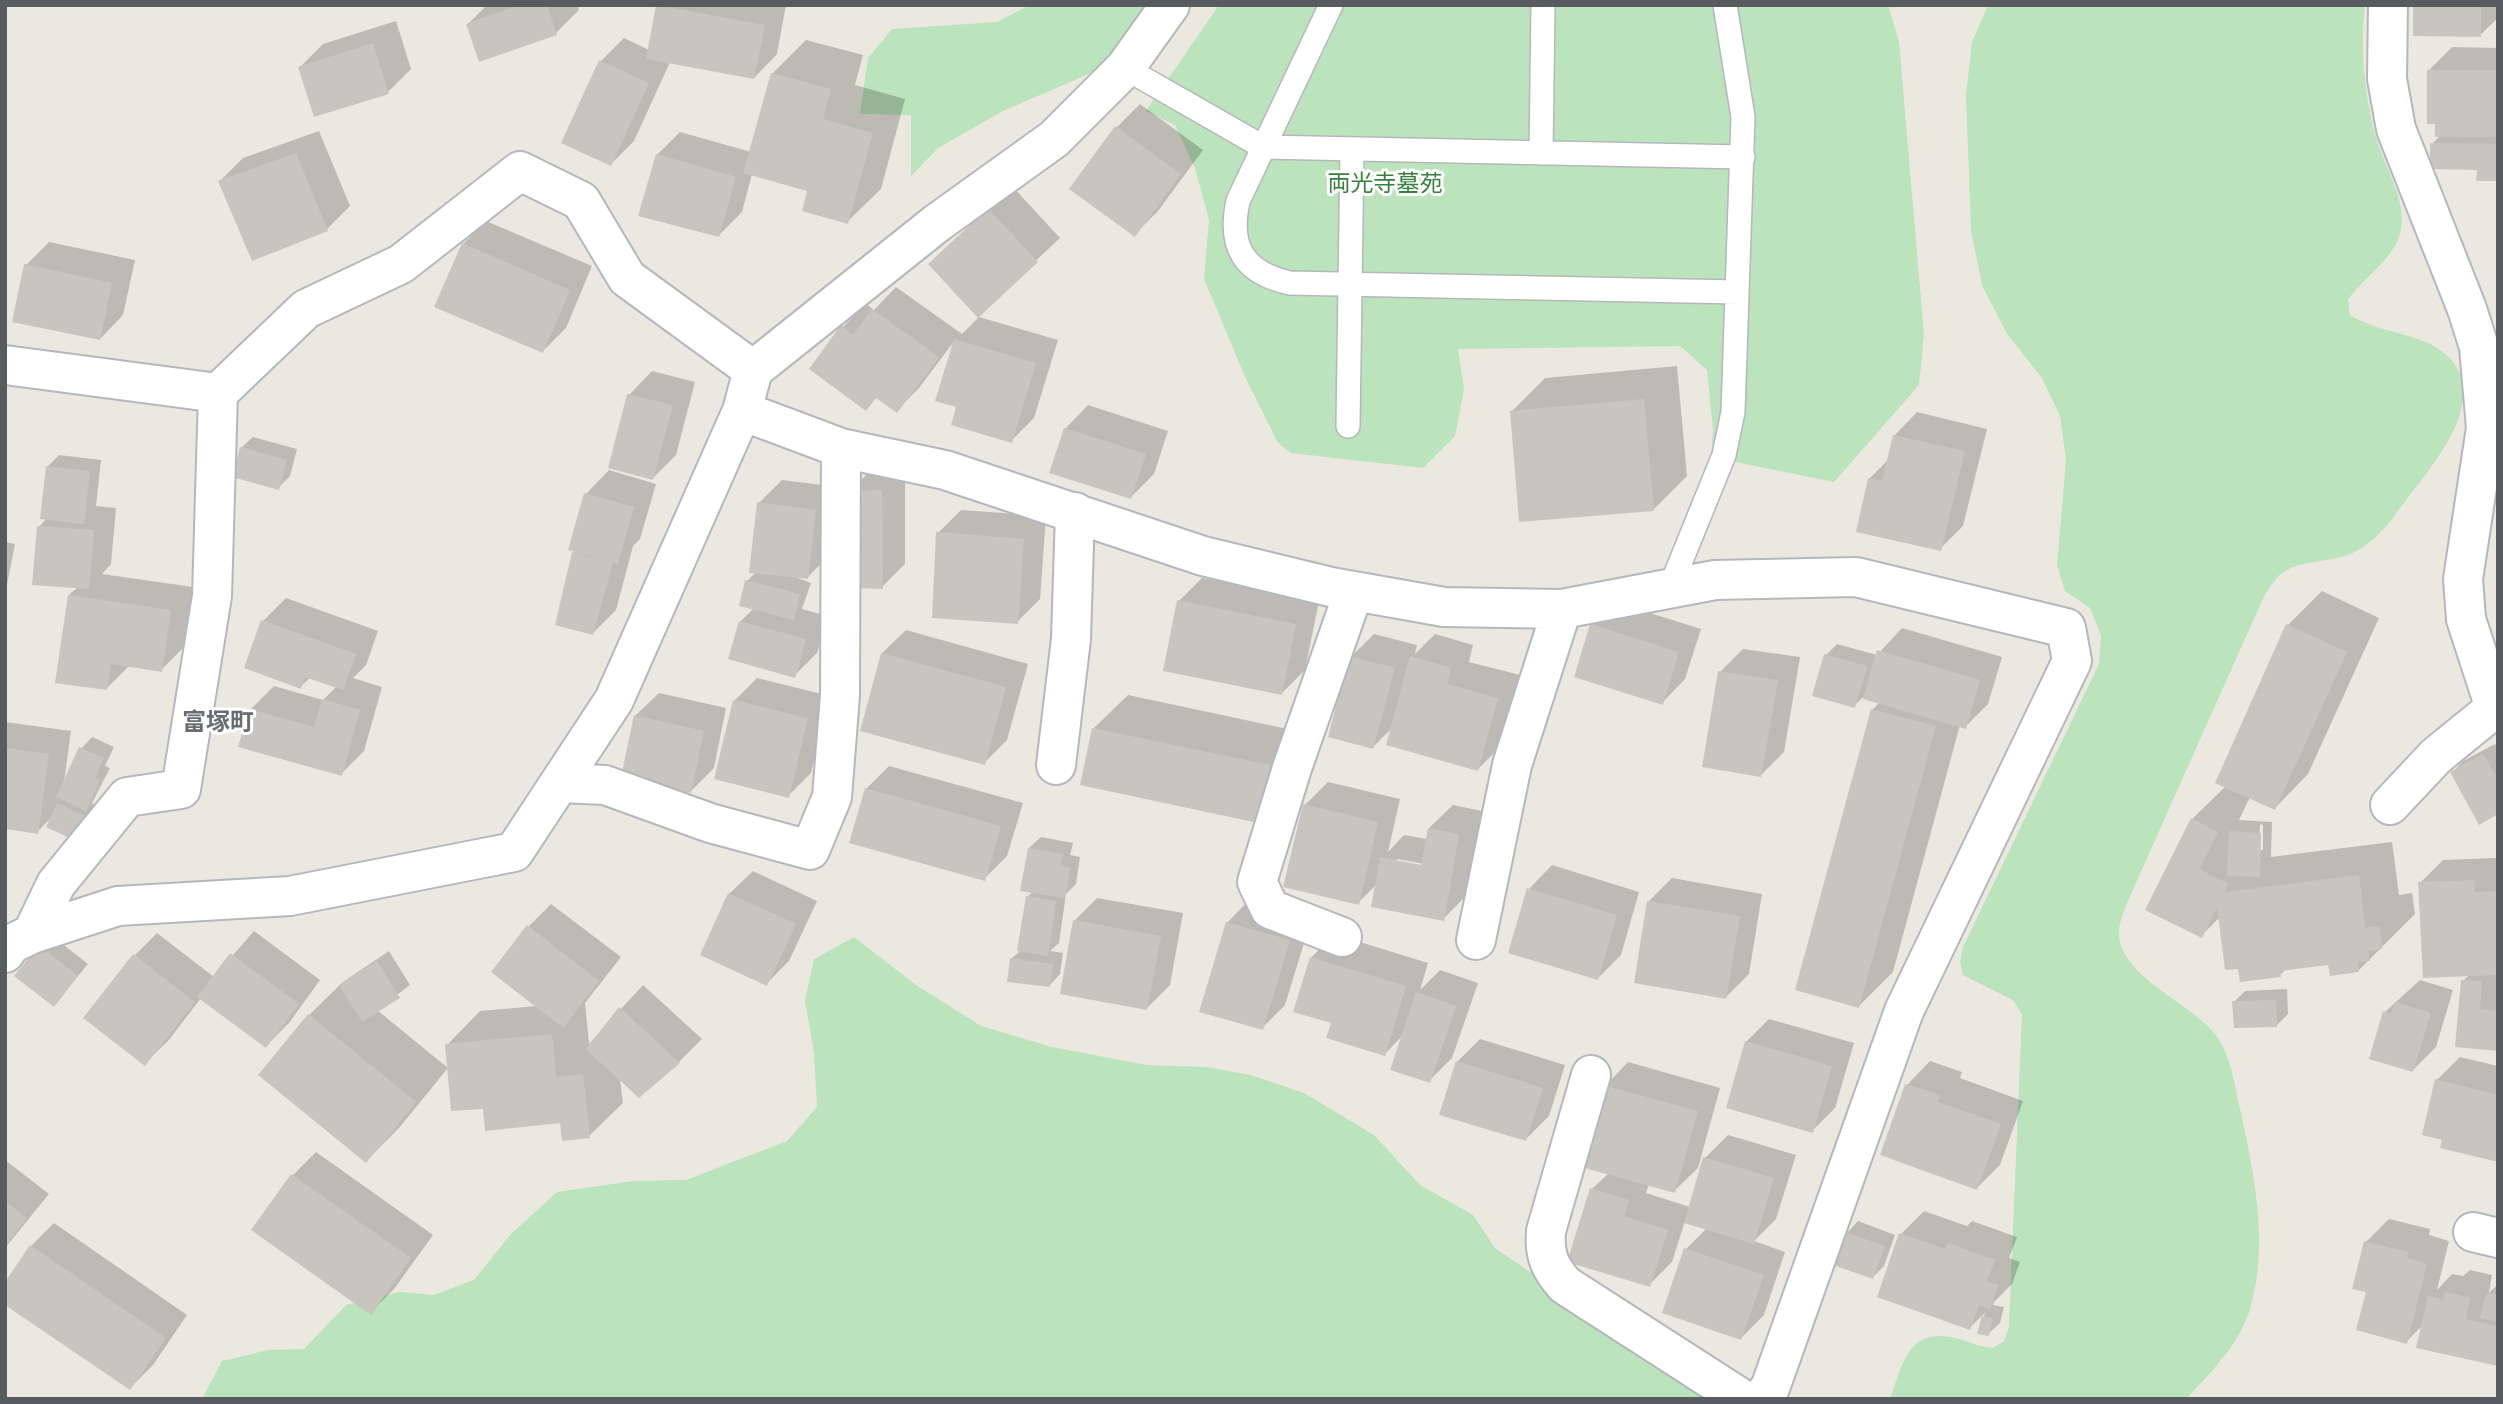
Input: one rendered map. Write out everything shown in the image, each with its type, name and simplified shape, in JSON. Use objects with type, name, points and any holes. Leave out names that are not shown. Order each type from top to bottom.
[{"type":"street","points":[[19,943],[118,906],[290,896],[514,852],[614,700],[742,411],[753,370],[937,223],[1055,139],[1125,68],[1170,5]]},
{"type":"street","points":[[2388,5],[2387,79],[2396,129],[2467,309],[2481,360],[2486,428],[2463,579],[2466,619],[2496,708],[2436,756],[2390,805]]},
{"type":"street","points":[[19,943],[56,884],[127,797],[181,789],[212,596],[218,393],[306,309],[401,264],[520,171],[581,201],[627,278],[753,370]]},
{"type":"street","points":[[5,365],[218,393]]},
{"type":"street","points":[[742,411],[841,448],[945,470],[1203,556],[1354,591],[1444,607],[1562,609],[1715,580],[1856,577],[2066,628],[2073,661],[1904,1011],[1770,1388],[1761,1399]]},
{"type":"street","points":[[560,783],[605,785],[709,823],[810,850],[832,797],[840,695],[841,448]]},
{"type":"street","points":[[1055,765],[1070,639],[1075,512]]},
{"type":"street","points":[[1342,937],[1270,909],[1257,882],[1292,768],[1354,591]]},
{"type":"street","points":[[1476,940],[1511,765],[1562,609]]},
{"type":"street","points":[[1591,1075],[1546,1231],[1544,1251],[1551,1270],[1565,1284],[1742,1399]]},
{"type":"lane","points":[[1331,5],[1238,201],[1233,223],[1237,246],[1249,265],[1268,278],[1290,283],[1737,292]]},
{"type":"lane","points":[[1541,153],[1543,5]]},
{"type":"lane","points":[[1670,588],[1730,434],[1743,157],[1741,92],[1725,5]]},
{"type":"lane","points":[[1125,68],[1263,147],[1743,157]]},
{"type":"lane","points":[[1348,426],[1352,149]]},
{"type":"green space","points":[[1030,5],[1157,5],[1105,67],[1003,111],[938,148],[911,176],[911,115],[860,114],[868,58],[892,29],[997,22]]},
{"type":"green space","name":"両光寺墓苑","points":[[1219,5],[1888,5],[1899,41],[1924,335],[1919,385],[1834,482],[1711,457],[1713,430],[1707,370],[1680,346],[1458,349],[1464,389],[1455,436],[1423,468],[1291,453],[1278,443],[1246,379],[1204,279],[1209,220],[1195,168],[1175,125],[1146,111]]},
{"type":"green space","points":[[1988,5],[2365,5],[2363,54],[2368,102],[2375,134],[2399,198],[2402,224],[2395,246],[2348,300],[2350,315],[2373,326],[2435,346],[2458,369],[2463,388],[2462,407],[2445,446],[2380,533],[2349,554],[2290,568],[2280,575],[2265,594],[2120,923],[2121,945],[2129,960],[2156,987],[2204,1022],[2220,1042],[2233,1077],[2254,1180],[2259,1258],[2250,1309],[2232,1346],[2186,1399],[1890,1399],[1903,1363],[1916,1344],[1936,1336],[1951,1337],[1993,1348],[2004,1341],[2009,1327],[2022,1014],[2013,1000],[1963,975],[1960,962],[1963,947],[2099,664],[2101,636],[2090,608],[2065,591],[2057,565],[2066,460],[2060,416],[2042,378],[2007,334],[1982,285],[1971,231],[1966,95],[1972,42]]},
{"type":"green space","points":[[854,937],[916,985],[981,1026],[1052,1047],[1147,1065],[1207,1067],[1251,1075],[1304,1093],[1374,1135],[1420,1185],[1473,1215],[1495,1248],[1717,1399],[202,1399],[222,1361],[268,1350],[304,1349],[346,1305],[400,1292],[434,1295],[474,1280],[510,1235],[557,1192],[633,1181],[686,1180],[787,1141],[817,1107],[814,1053],[805,1001],[814,959]]},
{"type":"building","points":[[518,5],[547,5],[557,35],[479,62],[466,24]]},
{"type":"building","points":[[656,5],[765,25],[754,79],[646,59]]},
{"type":"building","points":[[2413,5],[2481,5],[2481,37],[2413,36]]},
{"type":"building","points":[[373,43],[389,94],[314,117],[298,67]]},
{"type":"building","points":[[599,60],[649,83],[611,166],[561,143]]},
{"type":"building","points":[[2427,70],[2498,70],[2498,137],[2435,137],[2435,124],[2427,124]]},
{"type":"building","points":[[771,73],[831,89],[823,119],[873,133],[848,224],[802,211],[807,191],[743,173]]},
{"type":"building","points":[[1115,126],[1181,174],[1135,237],[1069,189]]},
{"type":"building","points":[[2430,143],[2498,144],[2498,181],[2476,181],[2477,170],[2430,169]]},
{"type":"building","points":[[296,153],[328,231],[252,261],[218,181]]},
{"type":"building","points":[[656,154],[736,177],[719,237],[638,216]]},
{"type":"building","points":[[988,208],[1038,262],[978,318],[928,264]]},
{"type":"building","points":[[462,243],[570,290],[543,353],[434,307]]},
{"type":"building","points":[[24,264],[112,283],[100,340],[12,322]]},
{"type":"building","points":[[872,309],[939,357],[897,413],[876,398],[866,411],[809,369],[841,325],[853,335]]},
{"type":"building","points":[[954,339],[1036,363],[1012,443],[951,425],[956,407],[935,401]]},
{"type":"building","points":[[627,394],[673,405],[653,480],[608,468]]},
{"type":"building","points":[[1644,399],[1654,511],[1519,522],[1510,411]]},
{"type":"building","points":[[1064,428],[1146,454],[1131,499],[1049,473]]},
{"type":"building","points":[[1893,435],[1965,451],[1941,551],[1856,532],[1868,478],[1882,481]]},
{"type":"building","points":[[240,447],[287,460],[279,490],[232,477]]},
{"type":"building","points":[[46,466],[90,471],[84,524],[40,519]]},
{"type":"building","points":[[882,490],[883,589],[848,588],[847,491]]},
{"type":"building","points":[[584,493],[634,507],[618,564],[613,562],[593,635],[555,625],[572,552],[610,561],[568,550]]},
{"type":"building","points":[[757,502],[816,510],[808,579],[749,573]]},
{"type":"building","points":[[37,526],[94,530],[89,589],[32,585]]},
{"type":"building","points":[[936,532],[1024,539],[1018,624],[932,618]]},
{"type":"building","points":[[745,580],[800,594],[794,620],[739,606]]},
{"type":"building","points":[[68,595],[171,610],[162,672],[111,664],[107,690],[55,683]]},
{"type":"building","points":[[1177,600],[1296,624],[1282,695],[1163,671]]},
{"type":"building","points":[[261,620],[356,654],[343,690],[305,677],[301,689],[244,668]]},
{"type":"building","points":[[739,621],[806,639],[795,678],[728,659]]},
{"type":"building","points":[[1590,624],[1679,652],[1663,705],[1574,677]]},
{"type":"building","points":[[2286,624],[2347,652],[2275,810],[2215,783]]},
{"type":"building","points":[[1877,650],[1980,680],[1966,729],[1863,699]]},
{"type":"building","points":[[881,653],[1006,687],[985,765],[860,731]]},
{"type":"building","points":[[1824,654],[1867,666],[1855,708],[1812,696]]},
{"type":"building","points":[[1349,656],[1395,668],[1373,749],[1328,737]]},
{"type":"building","points":[[1410,656],[1451,668],[1447,684],[1498,698],[1478,771],[1386,745]]},
{"type":"building","points":[[1718,671],[1778,680],[1761,777],[1702,767]]},
{"type":"building","points":[[322,699],[360,710],[342,776],[238,747],[249,709],[314,727]]},
{"type":"building","points":[[733,700],[808,718],[789,798],[714,779]]},
{"type":"building","points":[[1871,709],[1936,726],[1859,1008],[1795,990]]},
{"type":"building","points":[[634,715],[704,731],[691,793],[621,777]]},
{"type":"building","points":[[1092,728],[1270,765],[1258,823],[1080,785]]},
{"type":"building","points":[[79,747],[104,758],[95,778],[100,780],[86,811],[56,797]]},
{"type":"building","points":[[5,748],[49,754],[38,834],[5,829]]},
{"type":"building","points":[[2483,754],[2498,779],[2498,814],[2479,825],[2450,772]]},
{"type":"building","points":[[865,788],[1001,826],[985,881],[849,843]]},
{"type":"building","points":[[57,803],[85,816],[74,840],[46,827]]},
{"type":"building","points":[[1303,804],[1378,822],[1359,905],[1283,887]]},
{"type":"building","points":[[2191,818],[2218,832],[2199,869],[2229,884],[2224,892],[2359,875],[2365,928],[2379,926],[2382,949],[2368,951],[2370,961],[2358,962],[2359,972],[2330,976],[2328,965],[2280,971],[2281,977],[2240,982],[2238,969],[2225,970],[2217,907],[2202,938],[2145,910]]},
{"type":"building","points":[[1428,828],[1459,834],[1444,921],[1371,907],[1380,857],[1421,865]]},
{"type":"building","points":[[2229,831],[2261,833],[2260,877],[2227,876]]},
{"type":"building","points":[[1028,848],[1063,854],[1060,866],[1070,868],[1065,898],[1020,891]]},
{"type":"building","points":[[2474,880],[2475,892],[2498,891],[2498,975],[2423,978],[2418,882]]},
{"type":"building","points":[[1527,888],[1617,915],[1598,980],[1508,953]]},
{"type":"building","points":[[728,893],[796,924],[767,986],[700,955]]},
{"type":"building","points":[[1026,896],[1056,901],[1048,956],[1017,951]]},
{"type":"building","points":[[1647,901],[1740,916],[1726,999],[1634,983]]},
{"type":"building","points":[[1073,920],[1161,936],[1147,1010],[1060,994]]},
{"type":"building","points":[[1226,922],[1290,940],[1263,1030],[1199,1012]]},
{"type":"building","points":[[527,925],[599,981],[563,1028],[491,972]]},
{"type":"building","points":[[39,945],[78,976],[54,1007],[14,976]]},
{"type":"building","points":[[230,953],[299,1004],[266,1048],[197,997]]},
{"type":"building","points":[[133,954],[195,1002],[145,1066],[83,1018]]},
{"type":"building","points":[[1310,957],[1406,986],[1385,1056],[1326,1038],[1331,1023],[1293,1012]]},
{"type":"building","points":[[1010,958],[1053,964],[1050,987],[1007,982]]},
{"type":"building","points":[[377,961],[400,998],[362,1022],[339,985]]},
{"type":"building","points":[[2461,980],[2482,981],[2480,1009],[2498,1011],[2498,1051],[2455,1047]]},
{"type":"building","points":[[1416,992],[1456,1006],[1430,1083],[1390,1070]]},
{"type":"building","points":[[2276,1000],[2277,1027],[2234,1028],[2232,1001]]},
{"type":"building","points":[[2395,1002],[2431,1013],[2413,1072],[2369,1059],[2383,1011],[2391,1014]]},
{"type":"building","points":[[619,1007],[680,1063],[639,1098],[586,1049]]},
{"type":"building","points":[[308,1014],[416,1102],[366,1163],[258,1075]]},
{"type":"building","points":[[552,1034],[556,1077],[583,1074],[590,1138],[562,1141],[560,1123],[485,1131],[483,1109],[451,1111],[445,1044]]},
{"type":"building","points":[[1745,1041],[1832,1066],[1813,1133],[1726,1108]]},
{"type":"building","points":[[1456,1061],[1543,1088],[1526,1141],[1439,1115]]},
{"type":"building","points":[[2435,1079],[2498,1095],[2498,1162],[2440,1148],[2442,1140],[2422,1135]]},
{"type":"building","points":[[1905,1084],[1940,1095],[1938,1102],[2001,1124],[1977,1190],[1880,1155]]},
{"type":"building","points":[[1603,1085],[1698,1111],[1675,1193],[1581,1167]]},
{"type":"building","points":[[1703,1157],[1774,1178],[1754,1244],[1684,1223]]},
{"type":"building","points":[[291,1174],[411,1258],[371,1315],[251,1230]]},
{"type":"building","points":[[1590,1188],[1629,1200],[1624,1216],[1668,1230],[1650,1287],[1567,1262]]},
{"type":"building","points":[[5,1201],[27,1218],[5,1246]]},
{"type":"building","points":[[1845,1232],[1885,1246],[1873,1279],[1833,1265]]},
{"type":"building","points":[[1899,1233],[1945,1249],[1948,1243],[1995,1260],[1987,1281],[1998,1285],[1990,1309],[1979,1305],[1970,1330],[1877,1297]]},
{"type":"building","points":[[2364,1241],[2408,1252],[2407,1258],[2427,1264],[2407,1344],[2356,1330],[2366,1292],[2352,1289]]},
{"type":"building","points":[[30,1245],[166,1338],[130,1390],[5,1305],[5,1282]]},
{"type":"building","points":[[1684,1248],[1764,1275],[1741,1340],[1662,1313]]},
{"type":"building","points":[[2445,1292],[2470,1298],[2466,1319],[2498,1326],[2498,1366],[2416,1348],[2428,1296],[2443,1300]]},
{"type":"building","points":[[2486,1293],[2498,1295],[2498,1322],[2480,1318]]},
{"type":"building","points":[[1982,1316],[1993,1318],[1989,1336],[1977,1334]]},
{"type":"district","name":"富塚町","points":[[218,724]]}]
